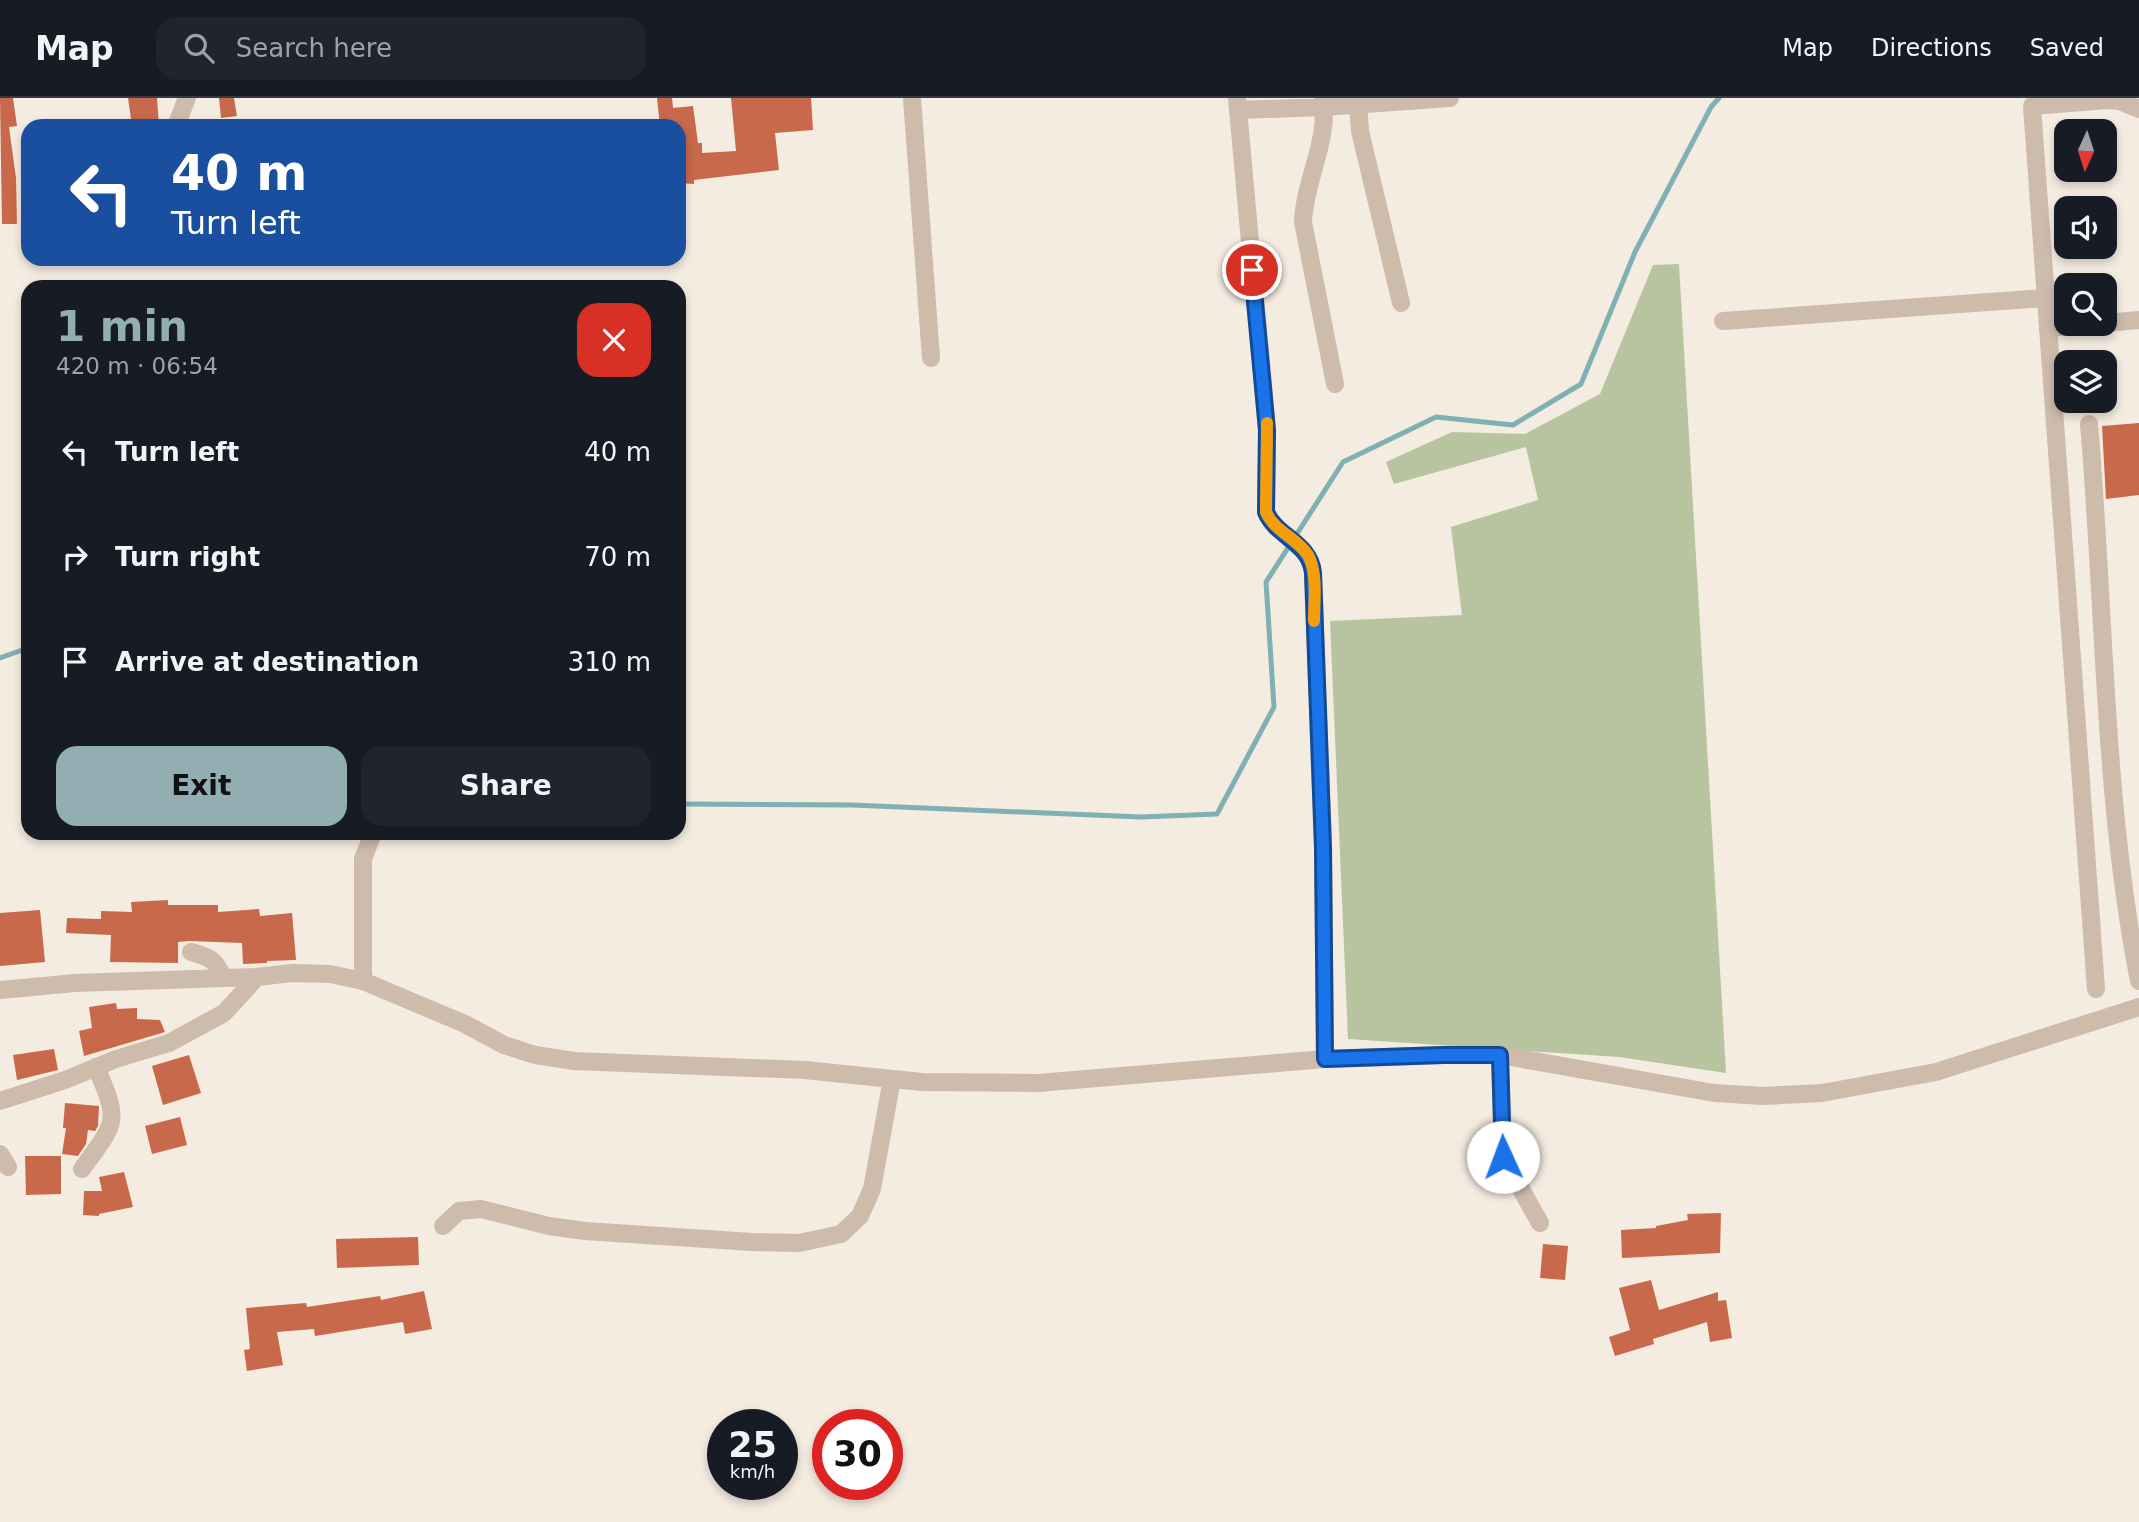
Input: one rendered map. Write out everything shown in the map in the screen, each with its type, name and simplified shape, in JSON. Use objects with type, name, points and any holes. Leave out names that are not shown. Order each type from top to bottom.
[{"type":"street","points":[[179,119],[187,98]]},
{"type":"street","points":[[912,98],[930,358]]},
{"type":"street","points":[[1325,1059],[1323,848],[1314,584],[1309,557],[1270,520],[1266,507],[1267,430],[1237,104],[1358,103],[1450,98]]},
{"type":"street","points":[[2096,989],[2032,106],[2119,100],[2139,109]]},
{"type":"street","points":[[1324,103],[1321,148],[1304,198],[1303,222],[1335,384]]},
{"type":"street","points":[[1358,103],[1360,131],[1401,303]]},
{"type":"street","points":[[1723,321],[2045,298]]},
{"type":"street","points":[[2117,322],[2139,320]]},
{"type":"street","points":[[2048,328],[2054,328]]},
{"type":"street","points":[[2089,424],[2120,855],[2130,937],[2139,981]]},
{"type":"street","points":[[363,981],[363,859],[370,840]]},
{"type":"street","points":[[191,952],[210,957],[217,962],[223,978]]},
{"type":"street","points":[[0,990],[75,982],[257,977],[292,973],[330,974],[363,981],[465,1024],[504,1045],[535,1055],[574,1061],[805,1070],[922,1082],[1038,1083],[1325,1059],[1500,1055],[1714,1093],[1763,1096],[1822,1093],[1936,1072],[2139,1007]]},
{"type":"street","points":[[0,1101],[169,1043],[224,1013],[257,977]]},
{"type":"street","points":[[1500,1055],[1503,1157],[1541,1223]]},
{"type":"street","points":[[82,1169],[103,1140],[113,1119],[111,1101],[96,1067]]},
{"type":"street","points":[[443,1226],[458,1211],[481,1209],[549,1226],[585,1231],[799,1243],[841,1234],[860,1216],[872,1189],[892,1079]]},
{"type":"green space","points":[[1679,264],[1726,1073],[1619,1057],[1348,1039],[1330,621],[1462,615],[1451,527],[1538,500],[1526,447],[1394,484],[1386,462],[1452,432],[1525,434],[1600,394],[1653,265]]},
{"type":"building","points":[[0,98],[13,98],[17,126],[9,127],[16,178],[17,224],[2,224]]},
{"type":"building","points":[[128,98],[157,98],[158,119],[131,119]]},
{"type":"building","points":[[219,98],[234,98],[237,116],[221,118]]},
{"type":"building","points":[[657,98],[672,98],[673,108],[693,106],[702,153],[736,151],[731,98],[811,98],[813,130],[775,133],[779,170],[694,180],[694,184],[686,183],[686,119],[659,119]]},
{"type":"building","points":[[2139,423],[2139,495],[2106,499],[2102,426]]},
{"type":"building","points":[[168,900],[168,905],[218,905],[218,912],[259,909],[260,916],[292,913],[296,960],[243,964],[242,943],[189,941],[178,942],[178,963],[110,962],[111,935],[66,933],[67,918],[101,919],[101,911],[132,912],[131,902]]},
{"type":"building","points":[[40,910],[45,962],[0,966],[0,913]]},
{"type":"building","points":[[116,1003],[117,1009],[137,1008],[137,1019],[160,1020],[165,1032],[84,1056],[79,1031],[92,1028],[89,1007]]},
{"type":"building","points":[[54,1049],[58,1070],[17,1080],[13,1055]]},
{"type":"building","points":[[189,1055],[201,1093],[163,1105],[152,1066]]},
{"type":"building","points":[[65,1103],[99,1106],[98,1126],[95,1131],[88,1130],[86,1144],[78,1156],[62,1154],[66,1128],[63,1128]]},
{"type":"building","points":[[180,1117],[187,1145],[152,1154],[145,1126]]},
{"type":"building","points":[[25,1156],[61,1156],[61,1194],[26,1195]]},
{"type":"building","points":[[124,1172],[133,1207],[99,1216],[83,1215],[84,1191],[102,1191],[99,1177]]},
{"type":"building","points":[[1721,1213],[1720,1253],[1622,1258],[1621,1230],[1656,1228],[1688,1220],[1687,1214]]},
{"type":"building","points":[[418,1237],[419,1265],[337,1268],[336,1239]]},
{"type":"building","points":[[1543,1244],[1568,1246],[1565,1280],[1540,1278]]},
{"type":"building","points":[[1651,1280],[1659,1310],[1718,1292],[1718,1301],[1726,1300],[1732,1338],[1710,1342],[1707,1322],[1653,1339],[1654,1344],[1615,1356],[1609,1337],[1630,1330],[1619,1288]]},
{"type":"building","points":[[424,1291],[432,1329],[405,1334],[403,1322],[315,1336],[314,1329],[277,1332],[283,1365],[247,1371],[244,1350],[250,1349],[246,1308],[306,1303],[307,1307],[380,1296],[381,1300]]},
{"type":"waterway","points":[[686,804],[852,805],[1141,817],[1217,814],[1274,707],[1266,582],[1343,462],[1436,417],[1513,425],[1581,384],[1635,252],[1711,107],[1719,98]]},
{"type":"waterway","points":[[0,658],[21,650]]},
{"type":"slow traffic","points":[[1267,423],[1266,512],[1270,520],[1303,548],[1309,557],[1313,573],[1314,621]]},
{"type":"route","points":[[1252,270],[1267,430],[1266,512],[1270,520],[1303,548],[1311,562],[1313,573],[1323,848],[1325,1059],[1500,1055],[1503,1157]]}]
